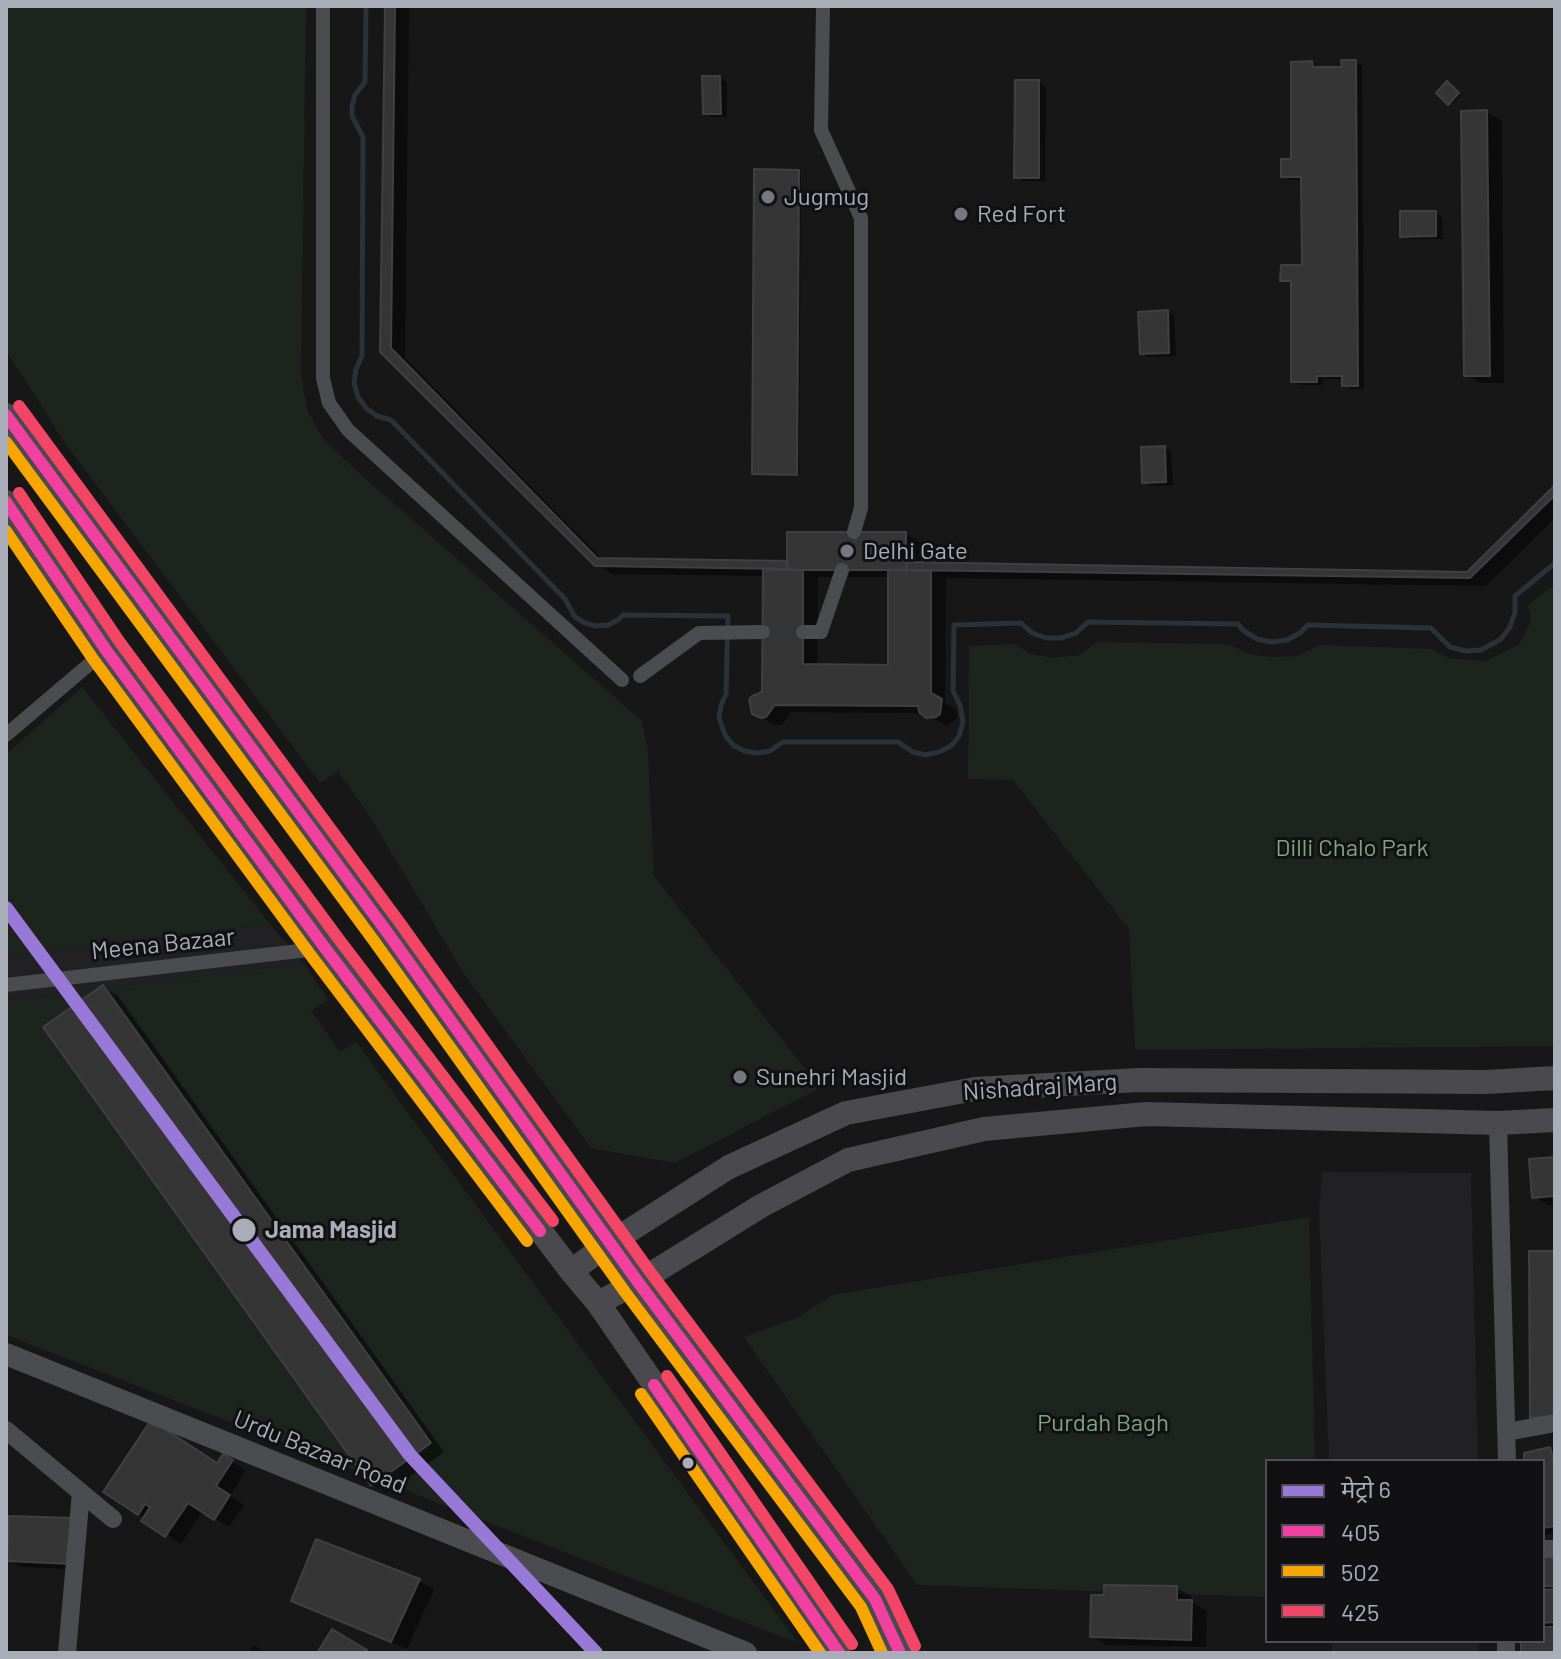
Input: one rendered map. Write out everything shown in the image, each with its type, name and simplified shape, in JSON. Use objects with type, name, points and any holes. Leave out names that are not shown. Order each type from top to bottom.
[{"type":"main road","points":[[6,415],[387,932],[638,1282],[875,1599],[900,1653]]},
{"type":"main road","points":[[6,502],[106,650],[325,948],[598,1303],[839,1653]]},
{"type":"main road","name":"Nishadraj Marg","points":[[571,1271],[729,1167],[846,1113],[975,1089],[1139,1080],[1486,1082],[1555,1078]]},
{"type":"main road","name":"Nishadraj Marg","points":[[598,1303],[638,1282],[761,1206],[848,1160],[984,1129],[1146,1114],[1498,1123],[1555,1120]]},
{"type":"street","points":[[323,6],[323,378],[329,403],[348,430],[622,680]]},
{"type":"street","points":[[823,6],[821,130],[861,218],[861,508],[854,532]]},
{"type":"street","points":[[803,632],[821,632],[842,570]]},
{"type":"street","points":[[640,676],[699,633],[763,632]]},
{"type":"street","points":[[6,735],[106,650]]},
{"type":"street","name":"Meena Bazaar","points":[[6,985],[325,948]]},
{"type":"street","points":[[1498,1123],[1507,1459]]},
{"type":"street","name":"Urdu Bazaar Road","points":[[6,1354],[746,1653]]},
{"type":"street","points":[[1507,1432],[1555,1423]]},
{"type":"street","points":[[6,1430],[113,1519]]},
{"type":"street","points":[[67,1653],[81,1492]]},
{"type":"shaded area","points":[[270,924],[304,963],[6,1000],[6,956]]},
{"type":"shaded area","points":[[1322,1172],[1471,1173],[1478,1459],[1329,1459],[1319,1213]]},
{"type":"shaded area","points":[[1332,1643],[1479,1643],[1478,1653],[1332,1653]]},
{"type":"green space","points":[[6,6],[306,6],[301,371],[307,410],[323,439],[358,472],[642,721],[648,752],[654,876],[820,1088],[675,1163],[591,1148],[462,971],[367,812],[338,772],[320,783],[67,446],[6,351]]},
{"type":"green space","name":"Dilli Chalo Park","points":[[1555,584],[1555,1046],[1135,1050],[1129,929],[1013,780],[968,779],[969,646],[1014,644],[1030,654],[1053,658],[1080,655],[1097,642],[1228,644],[1249,654],[1272,657],[1297,656],[1320,645],[1433,649],[1448,658],[1485,661],[1519,645],[1531,620],[1528,605]]},
{"type":"green space","points":[[82,687],[270,924],[6,956],[6,754]]},
{"type":"green space","points":[[304,963],[328,1000],[311,1011],[340,1052],[356,1042],[798,1643],[6,1335],[6,1000]]},
{"type":"green space","name":"Purdah Bagh","points":[[1309,1217],[1315,1459],[1265,1459],[1265,1597],[917,1585],[744,1337],[798,1317],[832,1295]]},
{"type":"building","points":[[385,6],[395,6],[391,348],[597,558],[787,561],[787,569],[595,566],[380,352]]},
{"type":"building","points":[[1341,60],[1356,60],[1358,386],[1342,386],[1342,376],[1317,376],[1317,382],[1291,382],[1291,281],[1280,281],[1281,265],[1302,265],[1301,177],[1281,177],[1281,159],[1291,159],[1291,62],[1312,61],[1313,67],[1342,67]]},
{"type":"building","points":[[702,76],[720,76],[721,114],[703,114]]},
{"type":"building","points":[[1015,80],[1039,80],[1039,178],[1014,178]]},
{"type":"building","points":[[1447,81],[1459,93],[1448,105],[1436,93]]},
{"type":"building","points":[[1487,110],[1490,376],[1464,376],[1461,111]]},
{"type":"building","points":[[754,169],[799,170],[797,475],[752,474]]},
{"type":"building","points":[[1400,211],[1436,211],[1436,236],[1400,237]]},
{"type":"building","points":[[1168,310],[1169,353],[1140,354],[1138,312]]},
{"type":"building","points":[[1165,446],[1166,482],[1142,483],[1141,447]]},
{"type":"building","points":[[1555,485],[1555,495],[1470,578],[907,570],[907,562],[1467,572]]},
{"type":"building","name":"Delhi Gate","points":[[787,532],[906,532],[906,570],[787,570]]},
{"type":"building","points":[[763,569],[803,570],[803,664],[888,665],[888,570],[931,571],[931,693],[942,699],[940,714],[926,718],[919,712],[918,706],[775,705],[766,717],[752,714],[749,700],[762,692]]},
{"type":"building","name":"Jama Masjid","points":[[103,985],[431,1443],[371,1486],[43,1027]]},
{"type":"building","points":[[1555,1157],[1555,1196],[1532,1198],[1529,1159]]},
{"type":"building","points":[[1529,1251],[1555,1251],[1555,1416],[1530,1418]]},
{"type":"building","points":[[151,1420],[217,1463],[223,1454],[233,1460],[216,1486],[230,1495],[214,1520],[188,1503],[165,1537],[141,1521],[150,1507],[145,1504],[138,1515],[103,1492]]},
{"type":"building","points":[[1550,1447],[1555,1465],[1555,1526],[1545,1528],[1545,1459],[1524,1459],[1524,1453]]},
{"type":"building","points":[[9,1516],[72,1518],[70,1564],[7,1561]]},
{"type":"building","points":[[316,1539],[420,1579],[391,1642],[291,1601]]},
{"type":"building","points":[[1545,1553],[1555,1553],[1555,1586],[1545,1586]]},
{"type":"building","points":[[1104,1585],[1177,1586],[1177,1600],[1192,1600],[1191,1640],[1090,1637],[1091,1595],[1104,1595]]},
{"type":"building","points":[[1555,1589],[1555,1622],[1545,1623],[1545,1590]]},
{"type":"building","points":[[1545,1627],[1555,1627],[1555,1653],[1521,1653],[1521,1643],[1545,1643]]},
{"type":"building","points":[[332,1629],[367,1650],[365,1653],[317,1653]]},
{"type":"waterway","points":[[366,6],[365,82],[355,95],[352,106],[352,116],[363,137],[362,356],[354,383],[358,397],[377,416],[391,420],[565,599],[575,617],[585,623],[608,625],[623,615],[728,616],[726,694],[719,718],[725,735],[733,745],[744,751],[770,751],[783,742],[898,742],[913,752],[926,755],[951,746],[959,736],[963,722],[953,691],[954,625],[1021,623],[1032,633],[1046,638],[1061,638],[1076,633],[1088,622],[1238,624],[1257,639],[1272,642],[1287,640],[1308,625],[1431,628],[1450,647],[1466,651],[1481,650],[1501,639],[1510,627],[1515,612],[1515,596],[1555,563]]},
{"type":"tunnel","points":[[842,570],[854,532]]},
{"type":"tunnel","points":[[763,632],[803,632]]},
{"type":"metro line","name":"6","points":[[6,908],[410,1455],[596,1653]]},
{"type":"transit line","name":"425","points":[[19,406],[400,923],[651,1273],[888,1589],[915,1646]]},
{"type":"transit line","name":"405","points":[[6,415],[387,932],[638,1282],[875,1599],[900,1653]]},
{"type":"transit line","name":"502","points":[[6,442],[374,941],[625,1292],[861,1607],[882,1653]]},
{"type":"transit line","name":"425","points":[[19,493],[119,641],[338,938],[553,1221]]},
{"type":"transit line","name":"405","points":[[6,502],[106,650],[325,948],[540,1231]]},
{"type":"transit line","name":"502","points":[[6,531],[93,659],[312,957],[527,1241]]},
{"type":"transit line","name":"425","points":[[667,1376],[852,1644]]},
{"type":"transit line","name":"405","points":[[654,1385],[839,1653]]},
{"type":"transit line","name":"502","points":[[641,1394],[820,1653]]},
{"type":"place","name":"Jugmug","points":[[768,197]]},
{"type":"place","name":"Red Fort","points":[[961,214]]},
{"type":"place","name":"Delhi Gate","points":[[847,551]]},
{"type":"place","name":"Sunehri Masjid","points":[[740,1077]]},
{"type":"place","name":"Jama Masjid","points":[[244,1230]]}]
